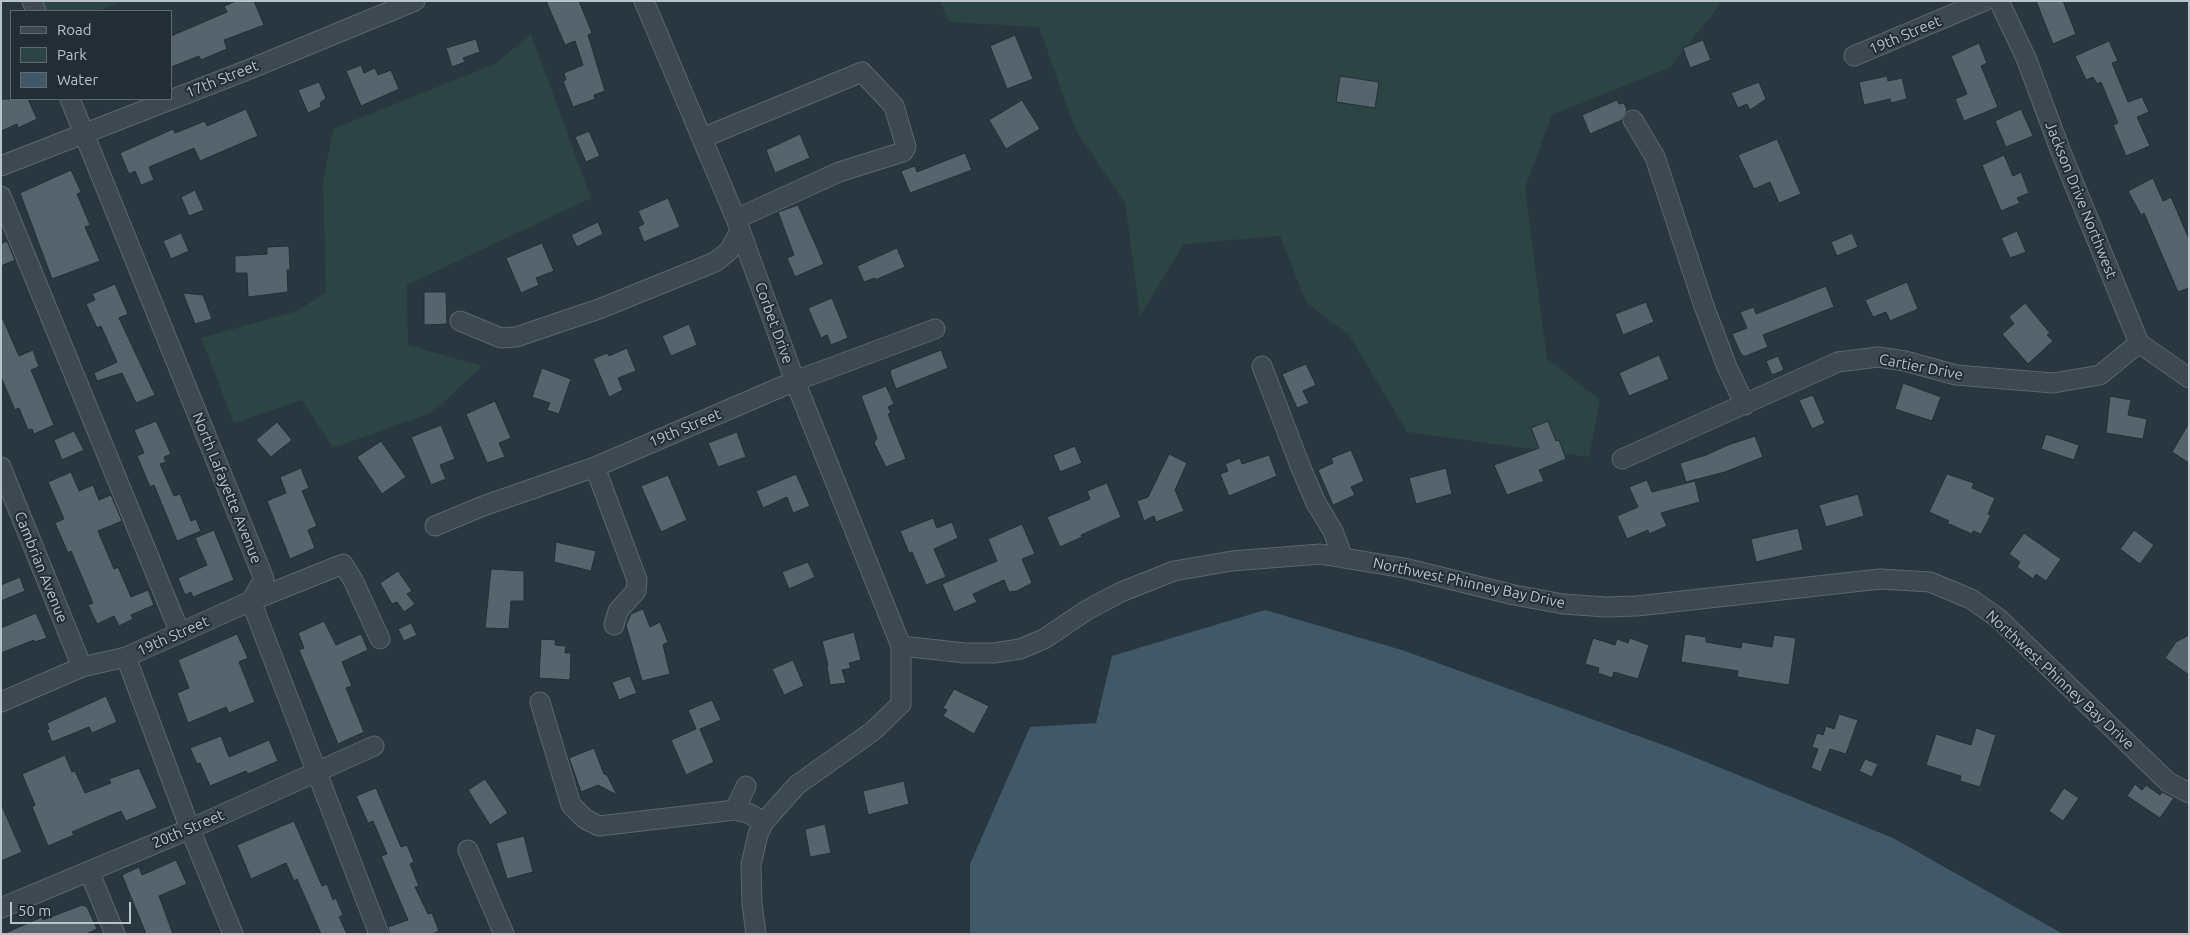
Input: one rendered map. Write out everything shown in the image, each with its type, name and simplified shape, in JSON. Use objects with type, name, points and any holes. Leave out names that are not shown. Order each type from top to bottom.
[{"type":"street","name":"17th Street","points":[[172,98],[415,1]]},
{"type":"street","name":"Corbet Drive","points":[[644,1],[738,225],[795,381],[901,646]]},
{"type":"street","name":"19th Street","points":[[1854,56],[1984,1]]},
{"type":"street","name":"Jackson Drive Northwest","points":[[1999,1],[2026,58],[2061,152],[2139,343]]},
{"type":"street","points":[[460,321],[501,338],[516,337],[599,309],[715,262],[729,251],[738,225],[839,172],[903,152],[906,147],[894,106],[862,72],[702,138]]},
{"type":"street","name":"North Lafayette Avenue","points":[[70,100],[264,579],[251,601]]},
{"type":"street","name":"17th Street","points":[[1,166],[167,100]]},
{"type":"street","points":[[1633,120],[1655,157],[1704,306],[1728,368],[1745,405]]},
{"type":"street","points":[[1,196],[180,632]]},
{"type":"street","name":"19th Street","points":[[435,526],[483,506],[595,467],[795,381],[935,329]]},
{"type":"street","points":[[2139,343],[2189,378]]},
{"type":"street","name":"Cartier Drive","points":[[1622,459],[1838,362],[1878,356],[1906,360],[1956,375],[2053,384],[2100,375],[2139,343]]},
{"type":"street","points":[[1262,366],[1301,468],[1343,558]]},
{"type":"street","name":"Cambrian Avenue","points":[[1,467],[82,667]]},
{"type":"street","points":[[595,467],[637,580],[636,591],[618,611],[614,625]]},
{"type":"street","name":"Northwest Phinney Bay Drive","points":[[901,646],[994,653],[1020,649],[1044,638],[1087,610],[1121,592],[1174,571],[1232,560],[1320,554],[1404,568],[1563,604],[1606,607],[1637,606],[1880,579],[1930,582],[1971,600],[1998,618],[2168,782],[2189,793]]},
{"type":"street","name":"19th Street","points":[[1,702],[82,667],[126,657],[251,601],[343,564],[353,580],[380,639]]},
{"type":"street","points":[[251,601],[379,934]]},
{"type":"street","points":[[756,934],[752,904],[751,865],[758,834],[764,822],[797,785],[873,732],[902,704],[901,646]]},
{"type":"street","points":[[126,657],[190,829],[233,934]]},
{"type":"street","points":[[540,702],[571,805],[585,819],[598,826],[735,810],[764,822]]},
{"type":"street","name":"20th Street","points":[[1,908],[190,829],[374,746]]},
{"type":"street","points":[[735,810],[746,786]]},
{"type":"street","points":[[468,850],[504,934]]},
{"type":"street","points":[[89,871],[115,934]]},
{"type":"green space","points":[[32,1],[123,1],[100,10],[36,10]]},
{"type":"green space","points":[[940,1],[1723,1],[1669,68],[1552,115],[1525,188],[1547,359],[1600,400],[1589,457],[1407,432],[1349,335],[1306,302],[1280,236],[1184,244],[1140,316],[1125,203],[1075,129],[1039,27],[949,22]]},
{"type":"green space","points":[[531,34],[591,198],[407,285],[408,345],[482,366],[433,412],[333,448],[302,400],[234,423],[201,338],[297,311],[326,292],[323,181],[333,129],[495,64]]},
{"type":"water","points":[[1265,610],[1402,650],[1674,749],[1893,838],[2063,934],[970,934],[970,864],[1030,727],[1096,723],[1112,656]]},
{"type":"building","points":[[236,1],[254,1],[264,25],[224,40],[227,49],[201,60],[199,56],[172,67],[172,36],[227,12],[224,6]]},
{"type":"building","points":[[546,1],[579,1],[592,33],[588,35],[605,91],[594,95],[595,99],[573,107],[563,81],[566,80],[564,73],[583,65],[575,41],[565,45]]},
{"type":"building","points":[[2036,1],[2063,1],[2076,34],[2053,44]]},
{"type":"building","points":[[1015,35],[1033,79],[1007,89],[990,46]]},
{"type":"building","points":[[476,39],[480,52],[463,58],[465,62],[452,67],[446,48]]},
{"type":"building","points":[[1703,40],[1711,60],[1690,68],[1683,48]]},
{"type":"building","points":[[2109,41],[2118,61],[2112,63],[2128,102],[2142,97],[2149,112],[2137,117],[2150,146],[2126,156],[2113,125],[2118,123],[2101,82],[2097,84],[2093,77],[2086,80],[2075,56]]},
{"type":"building","points":[[1979,43],[1987,63],[1981,66],[1998,107],[1964,121],[1955,99],[1967,94],[1951,56]]},
{"type":"building","points":[[361,65],[364,73],[375,68],[378,75],[391,70],[399,89],[361,106],[346,71]]},
{"type":"building","points":[[1340,76],[1379,82],[1375,108],[1336,102]]},
{"type":"building","points":[[1887,76],[1888,81],[1902,78],[1907,99],[1891,103],[1890,99],[1864,105],[1859,82]]},
{"type":"building","points":[[319,82],[326,98],[320,103],[321,107],[308,113],[298,90]]},
{"type":"building","points":[[1759,82],[1766,99],[1750,110],[1747,104],[1738,108],[1731,93]]},
{"type":"building","points":[[1,99],[28,100],[37,119],[18,128],[17,124],[1,131]]},
{"type":"building","points":[[1022,100],[1040,129],[1006,149],[989,120]]},
{"type":"building","points":[[1617,100],[1619,104],[1624,103],[1627,110],[1622,120],[1590,134],[1582,115]]},
{"type":"building","points":[[246,109],[258,136],[200,161],[194,148],[149,167],[154,180],[141,185],[135,171],[129,174],[120,153],[173,129],[175,133],[205,121],[207,126]]},
{"type":"building","points":[[2021,109],[2033,136],[2006,147],[1995,121]]},
{"type":"building","points":[[589,131],[600,156],[586,162],[575,137]]},
{"type":"building","points":[[800,134],[810,158],[775,173],[766,150]]},
{"type":"building","points":[[1777,139],[1801,194],[1779,203],[1770,182],[1754,189],[1738,155]]},
{"type":"building","points":[[965,153],[972,170],[910,193],[901,171],[915,166],[917,172]]},
{"type":"building","points":[[2004,155],[2013,176],[2021,172],[2029,193],[2017,198],[2020,203],[2001,211],[1982,165]]},
{"type":"building","points":[[71,170],[81,192],[77,194],[90,225],[85,227],[100,261],[52,279],[20,193]]},
{"type":"building","points":[[2153,178],[2163,201],[2171,197],[2189,239],[2189,288],[2178,292],[2144,213],[2141,215],[2128,191]]},
{"type":"building","points":[[195,190],[204,210],[189,216],[181,197]]},
{"type":"building","points":[[668,198],[680,227],[644,242],[638,227],[644,224],[638,211]]},
{"type":"building","points":[[798,205],[824,264],[795,277],[787,258],[794,255],[778,212]]},
{"type":"building","points":[[598,222],[603,234],[577,247],[571,235]]},
{"type":"building","points":[[2017,231],[2026,252],[2010,258],[2001,238]]},
{"type":"building","points":[[181,233],[189,251],[171,259],[163,241]]},
{"type":"building","points":[[1852,233],[1858,247],[1837,256],[1831,242]]},
{"type":"building","points":[[7,241],[15,260],[1,266],[1,244]]},
{"type":"building","points":[[542,243],[554,271],[536,278],[539,285],[521,293],[506,258]]},
{"type":"building","points":[[289,246],[290,270],[287,270],[288,292],[248,297],[247,273],[235,273],[235,256],[267,254],[267,247]]},
{"type":"building","points":[[897,248],[905,267],[875,280],[875,278],[864,282],[857,266]]},
{"type":"building","points":[[1907,282],[1918,309],[1890,321],[1886,312],[1873,317],[1865,300]]},
{"type":"building","points":[[115,284],[128,314],[119,318],[155,395],[136,403],[122,373],[97,381],[94,373],[117,362],[101,326],[97,328],[86,304],[95,300],[92,294]]},
{"type":"building","points":[[1826,286],[1834,307],[1763,335],[1768,347],[1743,356],[1732,334],[1747,328],[1740,312],[1754,307],[1756,314]]},
{"type":"building","points":[[424,292],[446,292],[447,324],[424,325]]},
{"type":"building","points":[[183,293],[203,295],[212,319],[195,324]]},
{"type":"building","points":[[832,298],[848,338],[831,345],[827,335],[821,338],[808,308]]},
{"type":"building","points":[[1646,302],[1654,322],[1623,335],[1615,314]]},
{"type":"building","points":[[2025,303],[2050,333],[2047,335],[2053,341],[2028,364],[2002,334],[2014,324],[2009,317]]},
{"type":"building","points":[[1,315],[19,356],[33,350],[39,367],[31,370],[54,425],[34,434],[32,429],[28,430],[19,408],[15,410],[1,377]]},
{"type":"building","points":[[689,324],[697,345],[671,356],[662,336]]},
{"type":"building","points":[[627,348],[636,371],[618,378],[623,390],[609,397],[593,359],[607,353],[609,356]]},
{"type":"building","points":[[941,350],[948,368],[896,389],[890,370]]},
{"type":"building","points":[[1659,355],[1669,379],[1629,396],[1619,373]]},
{"type":"building","points":[[1778,356],[1784,370],[1772,375],[1766,361]]},
{"type":"building","points":[[1306,364],[1316,385],[1303,391],[1309,403],[1297,408],[1282,374]]},
{"type":"building","points":[[542,368],[571,379],[559,414],[547,410],[550,403],[532,397]]},
{"type":"building","points":[[1903,383],[1941,397],[1932,421],[1895,409]]},
{"type":"building","points":[[886,386],[894,404],[888,407],[891,413],[888,414],[906,459],[886,467],[874,443],[877,438],[861,396]]},
{"type":"building","points":[[1813,395],[1825,423],[1812,429],[1799,400]]},
{"type":"building","points":[[2110,396],[2131,400],[2128,415],[2147,419],[2143,439],[2106,433]]},
{"type":"building","points":[[495,401],[511,438],[499,443],[505,457],[487,463],[466,414]]},
{"type":"building","points":[[156,421],[171,454],[164,457],[166,462],[160,464],[174,496],[180,494],[191,521],[196,519],[201,531],[177,541],[154,485],[150,487],[137,456],[144,453],[134,430]]},
{"type":"building","points":[[1548,421],[1556,441],[1559,440],[1566,459],[1539,470],[1544,481],[1507,495],[1494,465],[1539,448],[1531,428]]},
{"type":"building","points":[[277,422],[292,440],[271,457],[256,440]]},
{"type":"building","points":[[2189,423],[2189,463],[2172,452]]},
{"type":"building","points":[[441,425],[455,459],[440,465],[446,479],[431,485],[411,437]]},
{"type":"building","points":[[74,431],[84,450],[62,460],[54,440]]},
{"type":"building","points":[[737,432],[746,457],[718,467],[708,443]]},
{"type":"building","points":[[2046,434],[2079,445],[2074,460],[2041,449]]},
{"type":"building","points":[[1755,436],[1763,457],[1725,472],[1686,482],[1680,463]]},
{"type":"building","points":[[381,441],[406,477],[382,494],[357,457]]},
{"type":"building","points":[[1075,446],[1082,463],[1060,472],[1053,455]]},
{"type":"building","points":[[1351,450],[1364,481],[1351,487],[1355,495],[1333,505],[1318,470],[1333,463],[1331,458]]},
{"type":"building","points":[[1169,454],[1187,463],[1175,490],[1184,511],[1156,522],[1154,516],[1144,521],[1137,501],[1148,497]]},
{"type":"building","points":[[1269,455],[1277,476],[1229,496],[1220,474],[1228,471],[1225,464],[1240,458],[1242,464]]},
{"type":"building","points":[[301,468],[309,488],[302,491],[317,526],[308,530],[315,548],[290,559],[267,501],[286,493],[280,477]]},
{"type":"building","points":[[1446,468],[1452,494],[1416,504],[1409,478]]},
{"type":"building","points":[[71,472],[79,491],[93,485],[99,500],[111,495],[122,521],[98,531],[114,569],[118,567],[131,597],[148,590],[154,605],[131,615],[133,619],[119,626],[114,616],[97,624],[88,605],[93,603],[71,551],[68,553],[55,523],[64,519],[48,482]]},
{"type":"building","points":[[796,474],[810,506],[793,513],[787,497],[763,508],[756,491]]},
{"type":"building","points":[[1947,474],[1974,483],[1972,488],[1995,498],[1988,514],[1991,515],[1981,534],[1973,531],[1972,534],[1947,523],[1949,521],[1929,512]]},
{"type":"building","points":[[668,475],[687,520],[661,532],[641,486]]},
{"type":"building","points":[[1647,480],[1652,492],[1695,481],[1700,502],[1661,513],[1667,526],[1649,534],[1648,530],[1627,539],[1617,516],[1638,507],[1629,487]]},
{"type":"building","points":[[1107,483],[1121,517],[1081,535],[1082,537],[1060,547],[1047,517],[1090,499],[1087,491]]},
{"type":"building","points":[[1858,494],[1864,516],[1826,527],[1819,505]]},
{"type":"building","points":[[933,518],[937,528],[952,522],[958,538],[934,549],[946,577],[926,585],[912,552],[909,553],[900,531]]},
{"type":"building","points":[[1022,524],[1035,554],[1022,559],[1032,583],[1017,591],[1009,592],[1004,580],[973,594],[977,602],[954,612],[942,584],[997,561],[988,539]]},
{"type":"building","points":[[1798,528],[1803,550],[1756,562],[1751,539]]},
{"type":"building","points":[[214,530],[234,580],[193,597],[191,592],[185,595],[178,578],[207,565],[195,538]]},
{"type":"building","points":[[2134,530],[2154,545],[2140,564],[2120,549]]},
{"type":"building","points":[[2024,533],[2061,559],[2046,581],[2036,574],[2033,579],[2017,567],[2020,562],[2009,554]]},
{"type":"building","points":[[556,542],[596,551],[591,571],[554,562]]},
{"type":"building","points":[[808,562],[815,577],[789,589],[782,572]]},
{"type":"building","points":[[491,569],[524,571],[524,601],[511,601],[509,629],[485,628]]},
{"type":"building","points":[[398,571],[412,591],[407,594],[415,604],[404,612],[397,602],[392,604],[380,583]]},
{"type":"building","points":[[20,577],[25,591],[1,601],[1,585]]},
{"type":"building","points":[[643,609],[650,627],[660,622],[668,642],[663,645],[670,674],[642,681],[626,625],[631,614]]},
{"type":"building","points":[[36,613],[47,638],[35,642],[34,640],[1,653],[1,628]]},
{"type":"building","points":[[324,621],[336,645],[361,634],[368,650],[342,662],[352,686],[346,688],[364,732],[338,744],[299,650],[304,648],[298,633]]},
{"type":"building","points":[[411,623],[417,635],[404,641],[398,629]]},
{"type":"building","points":[[854,632],[861,660],[849,663],[851,668],[842,670],[846,683],[830,685],[828,665],[822,641]]},
{"type":"building","points":[[237,634],[248,658],[239,662],[255,702],[229,713],[226,707],[188,723],[177,693],[189,688],[178,660]]},
{"type":"building","points":[[1685,634],[1706,637],[1706,642],[1741,648],[1742,642],[1772,647],[1774,635],[1796,638],[1789,685],[1737,677],[1738,671],[1681,662]]},
{"type":"building","points":[[2189,635],[2189,675],[2165,658],[2176,642]]},
{"type":"building","points":[[1593,638],[1615,645],[1617,639],[1628,643],[1630,638],[1649,645],[1638,679],[1614,672],[1612,678],[1598,673],[1599,668],[1585,664]]},
{"type":"building","points":[[541,639],[556,640],[555,645],[566,646],[565,653],[571,653],[570,680],[539,678]]},
{"type":"building","points":[[793,660],[804,686],[784,695],[772,669]]},
{"type":"building","points":[[630,676],[637,693],[619,700],[612,682]]},
{"type":"building","points":[[954,689],[989,706],[974,734],[943,716],[947,710],[943,708]]},
{"type":"building","points":[[106,696],[117,722],[92,733],[89,727],[52,742],[47,730],[49,729],[47,723]]},
{"type":"building","points":[[712,700],[721,720],[700,729],[714,762],[686,775],[671,740],[696,729],[688,710]]},
{"type":"building","points":[[1839,714],[1858,720],[1846,754],[1830,749],[1821,772],[1811,768],[1818,749],[1812,747],[1817,733],[1823,735],[1826,726],[1834,729]]},
{"type":"building","points":[[1976,728],[1996,735],[1980,787],[1960,781],[1961,776],[1926,765],[1936,734],[1971,745]]},
{"type":"building","points":[[221,736],[229,757],[269,740],[278,761],[248,774],[246,771],[210,786],[200,763],[197,764],[190,748]]},
{"type":"building","points":[[594,748],[604,774],[607,775],[617,795],[598,785],[581,792],[569,758]]},
{"type":"building","points":[[65,755],[72,772],[75,771],[85,793],[111,783],[109,779],[139,768],[157,808],[126,821],[121,811],[72,832],[74,835],[48,846],[32,807],[35,805],[22,774]]},
{"type":"building","points":[[1865,759],[1878,764],[1872,777],[1859,771]]},
{"type":"building","points":[[485,779],[508,813],[490,825],[468,790]]},
{"type":"building","points":[[904,781],[909,804],[868,815],[863,791]]},
{"type":"building","points":[[2135,784],[2142,790],[2146,785],[2160,795],[2162,792],[2174,798],[2160,818],[2127,796]]},
{"type":"building","points":[[376,788],[401,847],[407,845],[414,862],[410,864],[419,886],[415,887],[428,914],[432,913],[439,931],[432,934],[390,934],[388,927],[408,920],[381,856],[387,854],[373,821],[368,823],[356,796]]},
{"type":"building","points":[[2064,788],[2079,798],[2063,821],[2049,811]]},
{"type":"building","points":[[1,804],[22,852],[1,861]]},
{"type":"building","points":[[294,821],[322,886],[327,884],[333,900],[336,898],[343,915],[339,917],[347,934],[321,934],[297,879],[294,881],[286,863],[251,879],[237,845]]},
{"type":"building","points":[[825,824],[831,853],[810,857],[805,829]]},
{"type":"building","points":[[524,836],[533,872],[507,879],[496,843]]},
{"type":"building","points":[[176,860],[187,884],[159,896],[173,934],[146,934],[122,875],[139,867],[142,875]]},
{"type":"building","points":[[82,905],[87,907],[97,929],[86,934],[3,934],[42,917],[43,920]]}]
